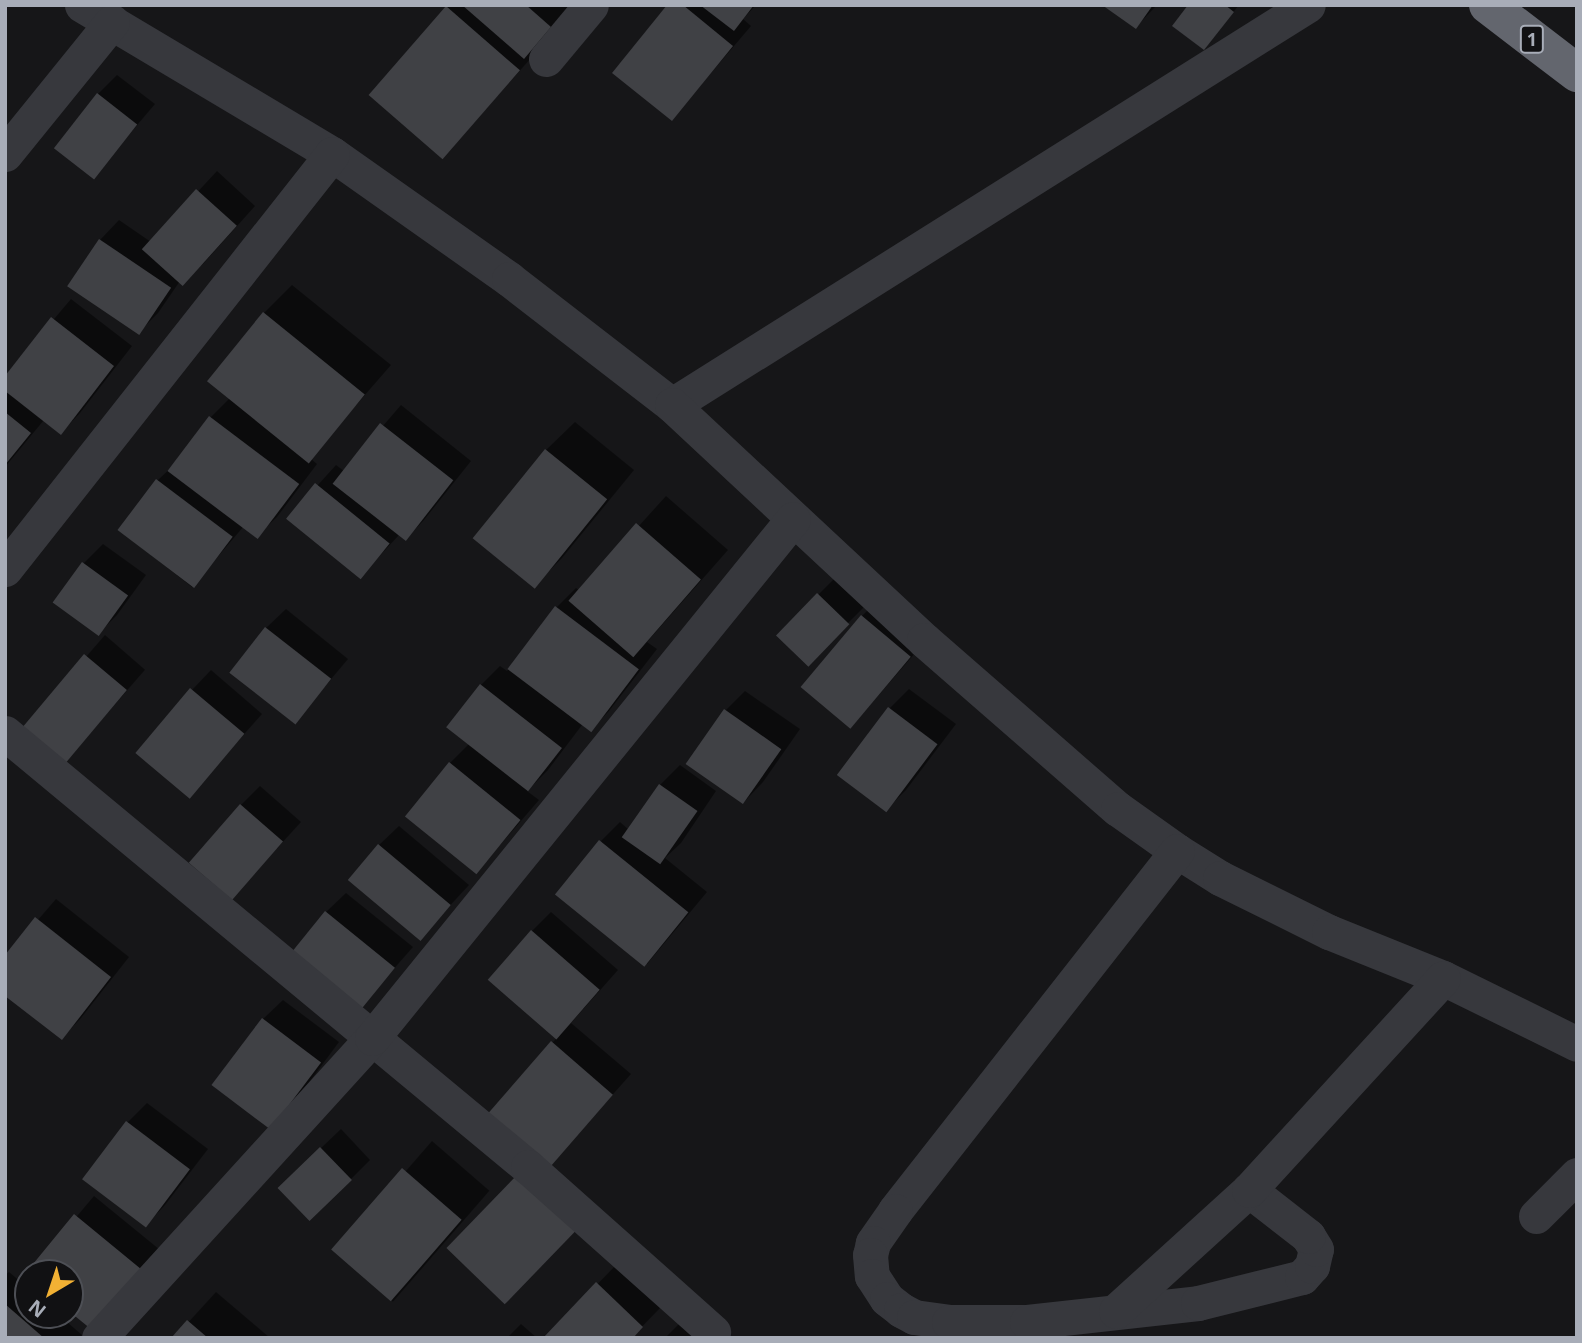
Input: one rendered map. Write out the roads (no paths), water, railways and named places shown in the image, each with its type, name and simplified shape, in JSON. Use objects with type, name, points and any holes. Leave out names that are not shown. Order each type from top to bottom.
[{"type":"highway","name":"1","points":[[1488,5],[1577,73]]},
{"type":"street","points":[[547,59],[591,5]]},
{"type":"street","points":[[672,405],[1308,5]]},
{"type":"street","points":[[5,154],[97,13],[332,154],[509,279],[672,405],[924,640],[1118,809],[1220,877],[1329,932],[1443,978],[1577,1044]]},
{"type":"street","points":[[5,569],[332,154]]},
{"type":"street","points":[[99,1338],[372,1038],[793,519]]},
{"type":"street","points":[[5,733],[528,1167],[713,1332]]},
{"type":"street","points":[[1177,850],[895,1210],[873,1242],[870,1255],[872,1276],[887,1299],[914,1317],[950,1322],[1027,1322],[1198,1303],[1302,1278],[1312,1266],[1316,1249],[1308,1236],[1249,1190]]},
{"type":"street","points":[[1116,1311],[1249,1190],[1443,978]]},
{"type":"street","points":[[1536,1216],[1577,1175]]}]
